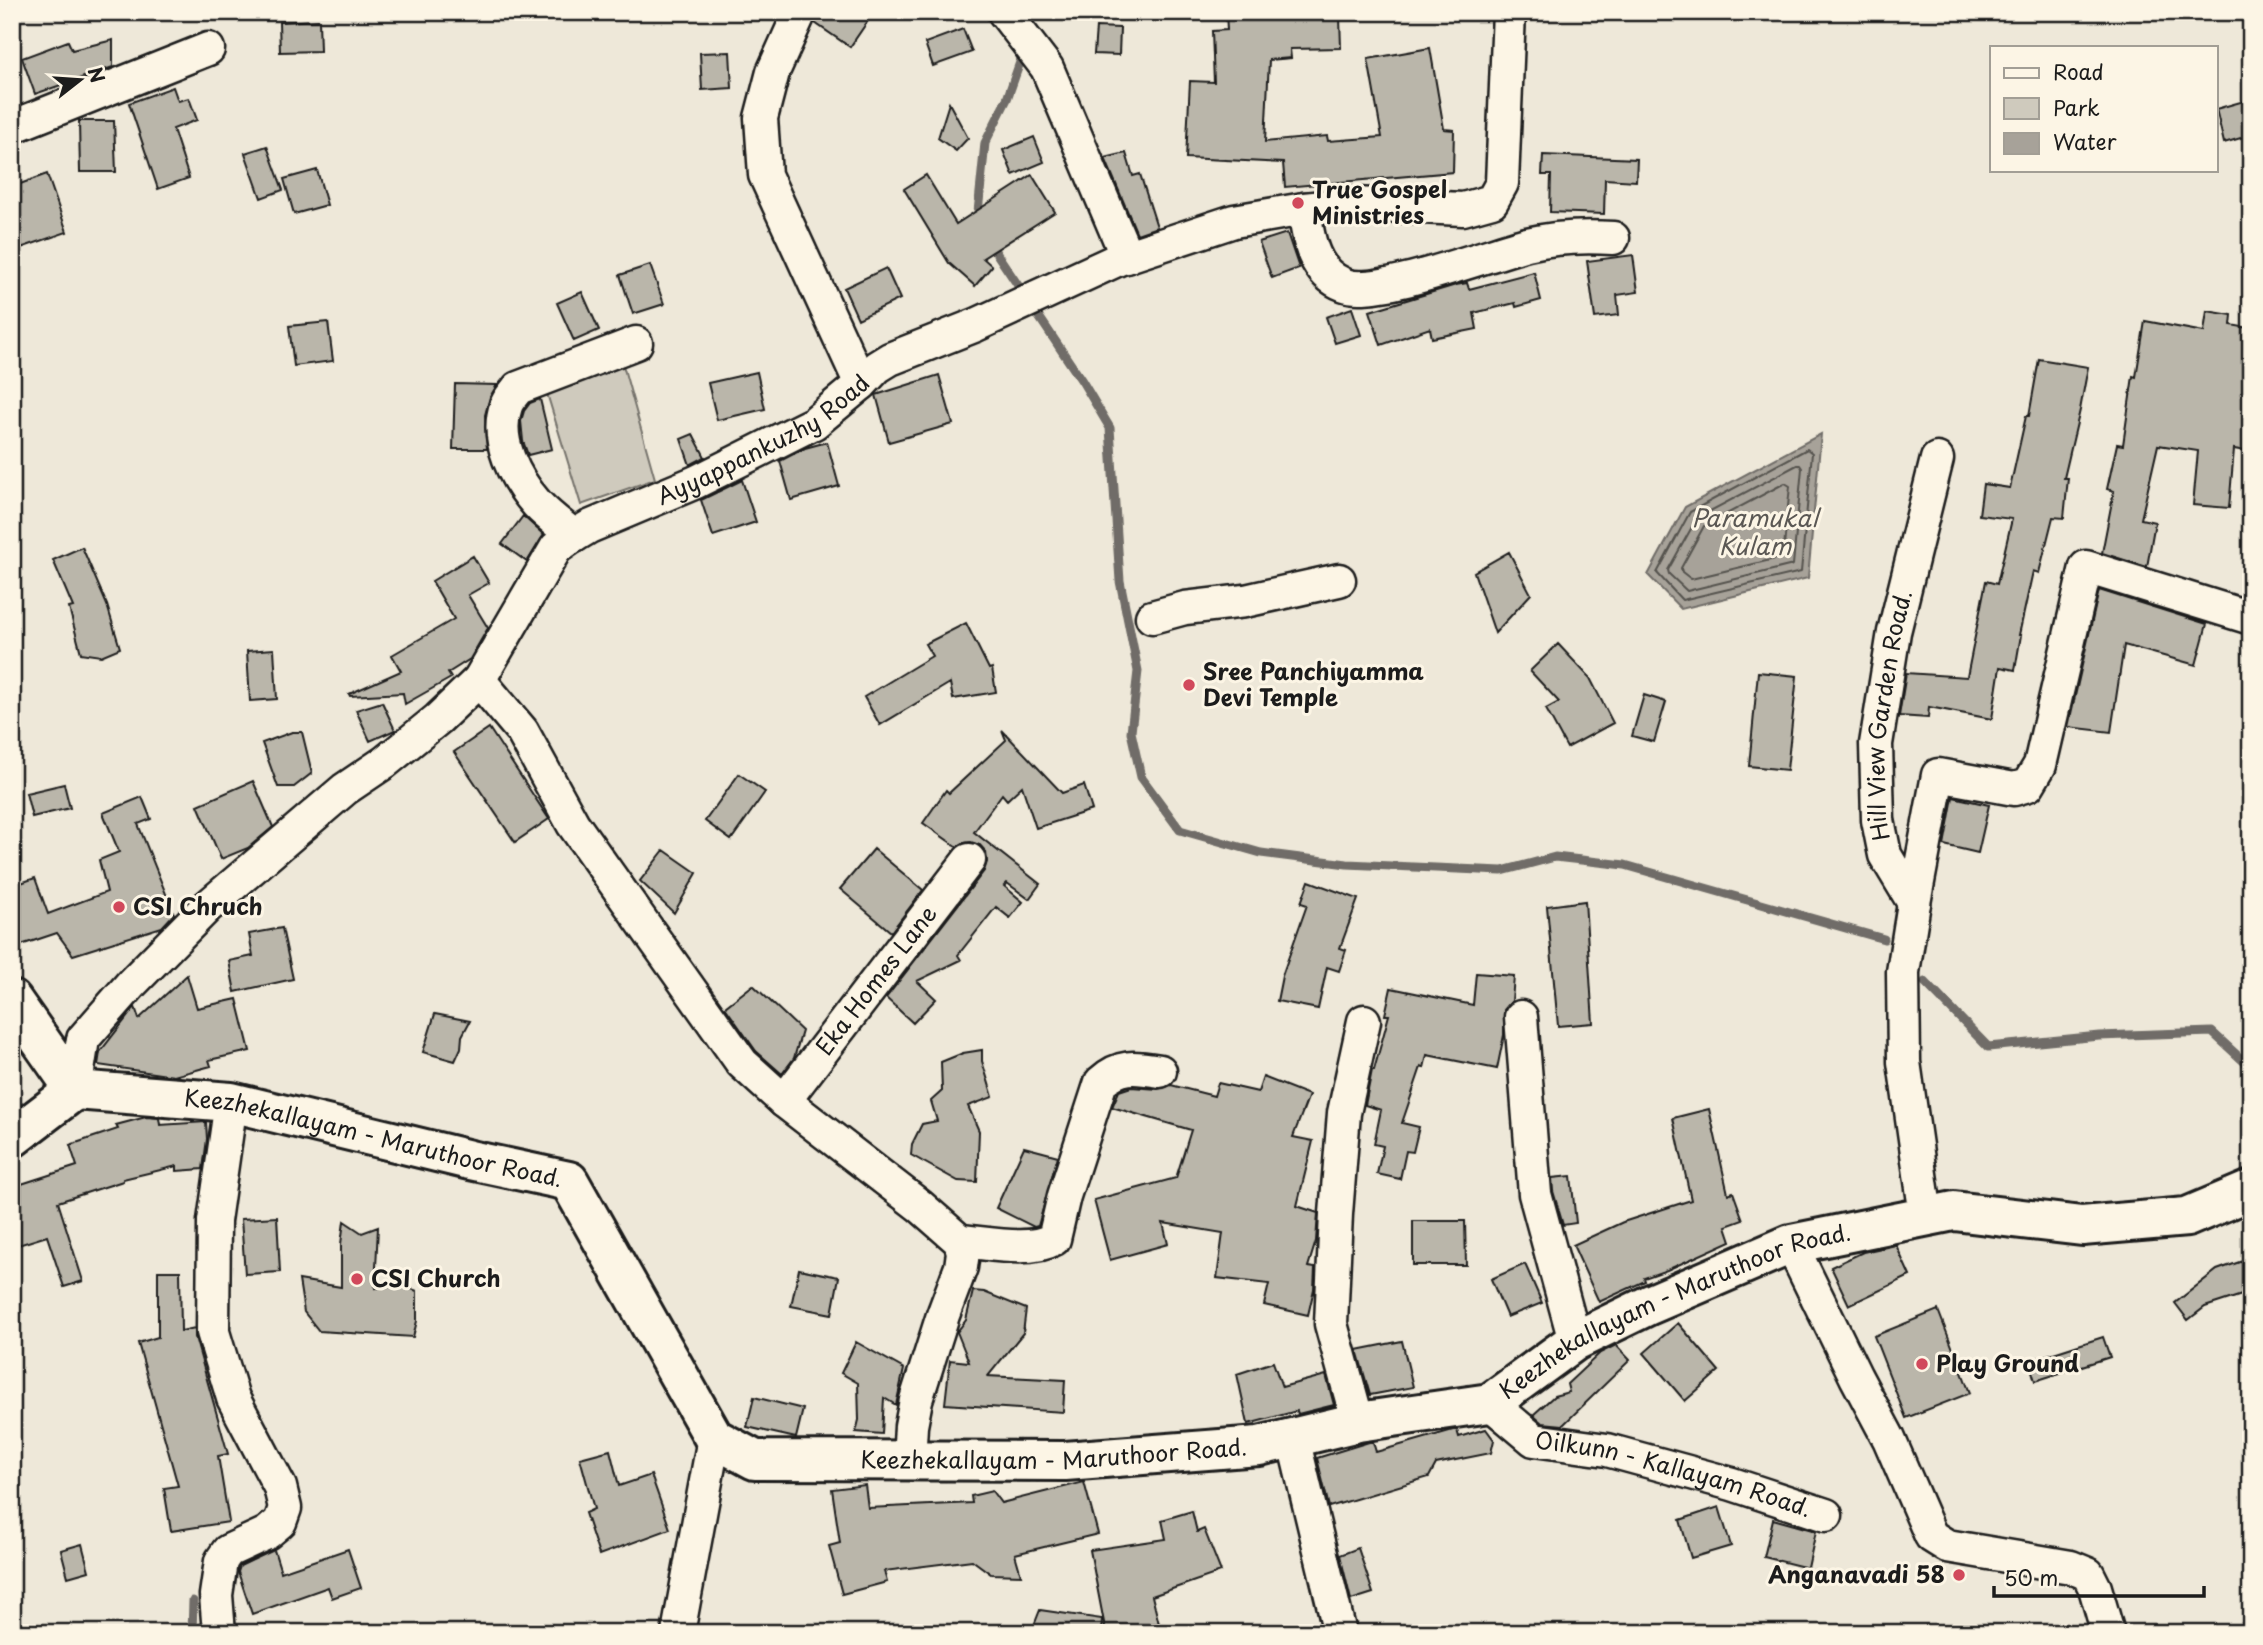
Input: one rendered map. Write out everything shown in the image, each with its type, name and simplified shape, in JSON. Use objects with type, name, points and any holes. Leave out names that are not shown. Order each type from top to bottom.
[{"type":"street","points":[[800,12],[773,72],[761,118],[765,175],[860,384]]},
{"type":"street","points":[[1004,12],[1047,68],[1127,257]]},
{"type":"street","name":"Ayyappankuzhy Road","points":[[75,1090],[83,1039],[132,983],[206,907],[345,789],[428,727],[479,680],[556,548],[589,527],[696,482],[814,423],[877,367],[890,359],[1014,308],[1127,257],[1234,221],[1304,209],[1353,204],[1463,209],[1492,201],[1502,183],[1509,12]]},
{"type":"street","points":[[12,127],[208,49]]},
{"type":"street","points":[[1304,209],[1312,249],[1323,271],[1346,286],[1359,289],[1411,278],[1529,244],[1573,237],[1612,237]]},
{"type":"street","points":[[574,536],[538,505],[515,473],[505,445],[502,422],[506,403],[518,388],[636,343]]},
{"type":"street","name":"Hill View Garden Road.","points":[[1914,903],[1885,855],[1878,820],[1876,744],[1894,632],[1937,459]]},
{"type":"street","points":[[1926,1216],[1904,1062],[1903,972],[1938,775],[2014,789],[2028,785],[2040,765],[2086,567],[2251,618]]},
{"type":"street","points":[[1152,617],[1185,608],[1245,601],[1339,580]]},
{"type":"street","points":[[479,680],[522,731],[573,824],[742,1063],[784,1101],[920,1206],[960,1241],[963,1252],[961,1267],[916,1400],[909,1461]]},
{"type":"street","name":"Eka Homes Lane","points":[[784,1101],[969,860]]},
{"type":"street","points":[[12,1000],[75,1090],[12,1138]]},
{"type":"street","points":[[1521,1017],[1535,1194],[1575,1341]]},
{"type":"street","points":[[1357,1422],[1331,1324],[1344,1113],[1364,1021]]},
{"type":"street","points":[[960,1241],[1018,1245],[1045,1244],[1054,1239],[1064,1196],[1101,1082],[1110,1073],[1124,1067],[1160,1072]]},
{"type":"street","name":"Keezhekallayam - Maruthoor Road.","points":[[75,1090],[231,1102],[569,1181],[715,1438],[755,1460],[1065,1461],[1259,1446],[1357,1422],[1490,1403],[1575,1341],[1649,1305],[1791,1244],[1954,1211],[2082,1226],[2187,1217],[2251,1190]]},
{"type":"street","points":[[219,1633],[216,1595],[220,1561],[228,1551],[267,1533],[280,1522],[285,1508],[279,1487],[233,1398],[213,1332],[214,1221],[231,1102]]},
{"type":"street","points":[[1791,1244],[1889,1440],[1931,1536],[1948,1546],[2071,1567],[2088,1574],[2095,1588],[2108,1633]]},
{"type":"street","name":"Oilkunn - Kallayam Road.","points":[[1490,1403],[1534,1440],[1607,1450],[1732,1484],[1826,1515]]},
{"type":"street","points":[[678,1633],[715,1438]]},
{"type":"street","points":[[1293,1438],[1340,1633]]},
{"type":"green space","points":[[621,358],[655,479],[581,505],[546,390]]},
{"type":"water","name":"Paramukal Kulam","points":[[1821,434],[1808,578],[1681,609],[1648,575],[1685,507]]},
{"type":"building","points":[[818,12],[874,12],[850,47],[815,23]]},
{"type":"building","points":[[1226,12],[1288,12],[1289,19],[1340,17],[1341,48],[1290,49],[1291,58],[1269,60],[1265,142],[1327,136],[1328,141],[1382,137],[1368,59],[1430,48],[1444,129],[1454,130],[1453,172],[1285,187],[1283,163],[1186,158],[1190,81],[1214,82],[1212,31],[1227,30]]},
{"type":"building","points":[[319,20],[320,51],[280,52],[279,22]]},
{"type":"building","points":[[1096,27],[1120,28],[1119,55],[1094,54]]},
{"type":"building","points":[[963,29],[972,52],[933,66],[925,43]]},
{"type":"building","points":[[113,40],[113,67],[35,94],[22,58],[68,41],[72,50]]},
{"type":"building","points":[[730,52],[732,88],[702,90],[700,53]]},
{"type":"building","points":[[173,87],[178,101],[189,98],[197,120],[173,129],[189,178],[158,189],[129,103]]},
{"type":"building","points":[[2251,99],[2251,135],[2224,143],[2218,108]]},
{"type":"building","points":[[949,103],[968,138],[956,151],[938,138]]},
{"type":"building","points":[[79,121],[114,121],[116,172],[80,172]]},
{"type":"building","points":[[1034,137],[1044,162],[1013,175],[1003,150]]},
{"type":"building","points":[[267,146],[283,190],[261,198],[245,153]]},
{"type":"building","points":[[1126,153],[1133,176],[1140,174],[1157,227],[1137,234],[1105,158]]},
{"type":"building","points":[[1543,155],[1637,159],[1636,181],[1605,179],[1604,214],[1550,212],[1551,175],[1542,175]]},
{"type":"building","points":[[317,170],[327,205],[294,214],[284,179]]},
{"type":"building","points":[[47,174],[67,232],[12,251],[12,187]]},
{"type":"building","points":[[926,175],[956,224],[1032,175],[1055,212],[983,258],[992,266],[975,286],[949,263],[904,189]]},
{"type":"building","points":[[1287,233],[1299,268],[1272,278],[1259,242]]},
{"type":"building","points":[[1633,255],[1638,292],[1617,295],[1619,315],[1595,318],[1587,261]]},
{"type":"building","points":[[650,265],[664,304],[633,314],[620,275]]},
{"type":"building","points":[[886,268],[900,299],[858,319],[844,288]]},
{"type":"building","points":[[1534,272],[1541,300],[1516,307],[1515,303],[1474,313],[1477,329],[1432,338],[1430,328],[1381,345],[1370,311],[1456,285],[1467,283],[1469,289]]},
{"type":"building","points":[[582,292],[599,330],[574,341],[557,303]]},
{"type":"building","points":[[1352,308],[1361,335],[1335,343],[1326,317]]},
{"type":"building","points":[[2207,311],[2232,315],[2231,325],[2248,328],[2248,332],[2251,332],[2251,452],[2234,449],[2229,508],[2193,505],[2198,451],[2158,445],[2141,519],[2155,522],[2147,567],[2102,553],[2114,491],[2107,489],[2117,444],[2123,445],[2133,376],[2136,377],[2145,321],[2204,332]]},
{"type":"building","points":[[328,322],[333,361],[294,366],[289,326]]},
{"type":"building","points":[[2039,359],[2088,367],[2064,478],[2068,478],[2064,518],[2053,517],[2039,573],[2033,571],[2019,635],[2015,670],[2000,667],[1992,719],[1929,707],[1928,718],[1899,716],[1906,673],[1967,677],[1986,581],[1997,584],[2012,519],[1979,515],[1983,484],[2010,488],[2026,416],[2029,416]]},
{"type":"building","points":[[757,372],[765,409],[717,420],[708,383]]},
{"type":"building","points":[[939,375],[953,424],[889,442],[876,395]]},
{"type":"building","points":[[455,384],[497,385],[485,415],[487,449],[453,449]]},
{"type":"building","points":[[540,399],[552,449],[528,455],[521,421],[530,403]]},
{"type":"building","points":[[693,434],[705,457],[690,465],[681,439]]},
{"type":"building","points":[[827,442],[839,486],[791,500],[780,461],[805,448]]},
{"type":"building","points":[[742,480],[756,522],[713,536],[701,500]]},
{"type":"building","points":[[523,516],[544,535],[527,562],[502,544]]},
{"type":"building","points":[[82,547],[107,605],[120,648],[101,656],[81,653],[69,608],[73,607],[53,560]]},
{"type":"building","points":[[1509,552],[1531,594],[1495,633],[1474,572]]},
{"type":"building","points":[[473,556],[489,583],[468,595],[488,628],[470,659],[448,673],[451,678],[405,704],[403,693],[350,696],[349,694],[401,671],[392,655],[454,619],[432,581]]},
{"type":"building","points":[[2099,590],[2207,624],[2196,665],[2124,645],[2111,732],[2068,727]]},
{"type":"building","points":[[966,623],[989,669],[992,668],[996,692],[953,699],[950,683],[880,725],[864,697],[932,656],[925,644]]},
{"type":"building","points":[[1558,644],[1590,678],[1613,723],[1567,748],[1546,709],[1559,702],[1530,671]]},
{"type":"building","points":[[274,649],[277,699],[250,701],[247,651]]},
{"type":"building","points":[[1758,672],[1797,676],[1787,770],[1749,766]]},
{"type":"building","points":[[1644,695],[1666,702],[1654,742],[1632,736]]},
{"type":"building","points":[[382,702],[395,730],[370,741],[356,710]]},
{"type":"building","points":[[489,728],[549,819],[515,842],[454,752]]},
{"type":"building","points":[[1002,730],[1062,793],[1084,785],[1092,810],[1036,828],[1022,786],[1007,800],[1002,794],[974,832],[1040,884],[1029,899],[1007,883],[1004,886],[1023,902],[1010,918],[996,907],[958,955],[961,960],[917,981],[936,999],[913,1023],[886,998],[984,871],[987,862],[986,852],[980,845],[971,842],[957,847],[923,823],[946,790],[949,793],[1006,740]]},
{"type":"building","points":[[292,732],[302,732],[312,773],[294,787],[278,787],[262,743]]},
{"type":"building","points":[[739,774],[765,792],[731,840],[705,821]]},
{"type":"building","points":[[253,781],[273,827],[248,848],[221,859],[198,805]]},
{"type":"building","points":[[64,784],[70,808],[32,817],[26,793]]},
{"type":"building","name":"CSI Chruch","points":[[142,797],[151,819],[138,824],[174,914],[162,927],[73,955],[57,933],[12,948],[12,927],[19,924],[12,886],[35,878],[48,914],[107,892],[99,860],[119,852],[103,813]]},
{"type":"building","points":[[1953,797],[1989,805],[1978,853],[1944,845]]},
{"type":"building","points":[[874,849],[923,890],[891,932],[840,889]]},
{"type":"building","points":[[664,850],[697,873],[674,913],[640,881]]},
{"type":"building","points":[[1309,881],[1358,899],[1340,948],[1346,950],[1339,971],[1327,967],[1318,1009],[1277,1001],[1282,976],[1307,905],[1301,903]]},
{"type":"building","points":[[1585,901],[1593,1023],[1558,1026],[1547,906]]},
{"type":"building","points":[[282,928],[293,979],[235,992],[229,961],[253,956],[249,934]]},
{"type":"building","points":[[1476,973],[1514,976],[1512,1001],[1504,1010],[1504,1035],[1497,1069],[1427,1055],[1402,1123],[1419,1127],[1413,1152],[1406,1151],[1400,1179],[1377,1174],[1383,1146],[1374,1144],[1381,1110],[1365,1105],[1372,1070],[1389,1015],[1385,1015],[1391,988],[1473,1005]]},
{"type":"building","points":[[187,975],[197,1008],[237,999],[250,1051],[209,1060],[211,1066],[174,1076],[98,1065],[100,1052],[135,1007],[139,1019]]},
{"type":"building","points":[[753,985],[802,1031],[794,1058],[782,1074],[756,1051],[725,1007]]},
{"type":"building","points":[[435,1014],[470,1021],[462,1036],[461,1048],[455,1061],[423,1052]]},
{"type":"building","points":[[982,1050],[982,1061],[993,1097],[968,1106],[979,1131],[977,1182],[958,1181],[911,1155],[912,1144],[922,1124],[937,1121],[931,1101],[942,1091],[941,1062],[963,1053]]},
{"type":"building","points":[[1263,1077],[1309,1095],[1293,1137],[1313,1141],[1297,1206],[1318,1213],[1316,1241],[1308,1267],[1315,1268],[1314,1289],[1308,1315],[1264,1305],[1269,1284],[1217,1278],[1223,1233],[1163,1223],[1168,1244],[1110,1260],[1094,1200],[1176,1178],[1191,1130],[1112,1107],[1119,1091],[1131,1087],[1158,1089],[1171,1085],[1214,1096],[1218,1083],[1258,1092]]},
{"type":"building","points":[[1709,1109],[1728,1194],[1733,1192],[1743,1220],[1726,1226],[1731,1241],[1644,1278],[1645,1281],[1599,1302],[1573,1245],[1623,1222],[1691,1200],[1673,1118]]},
{"type":"building","points":[[146,1117],[159,1118],[160,1125],[206,1122],[203,1169],[177,1171],[177,1166],[123,1179],[58,1202],[83,1281],[64,1287],[47,1236],[12,1247],[12,1187],[77,1166],[70,1145],[118,1129],[116,1125]]},
{"type":"building","points":[[1024,1147],[1058,1156],[1038,1226],[1034,1227],[996,1208]]},
{"type":"building","points":[[1571,1176],[1576,1223],[1563,1225],[1552,1178]]},
{"type":"building","points":[[277,1217],[280,1272],[245,1274],[241,1219]]},
{"type":"building","name":"CSI Church","points":[[344,1221],[362,1233],[378,1227],[375,1288],[401,1285],[417,1291],[417,1321],[413,1337],[319,1331],[304,1312],[299,1280],[341,1287]]},
{"type":"building","points":[[1413,1221],[1465,1221],[1466,1265],[1413,1265]]},
{"type":"building","points":[[1896,1245],[1910,1276],[1849,1305],[1831,1267],[1863,1252]]},
{"type":"building","points":[[2251,1258],[2251,1292],[2205,1307],[2188,1320],[2175,1303],[2217,1270]]},
{"type":"building","points":[[1525,1264],[1542,1303],[1507,1317],[1491,1279]]},
{"type":"building","points":[[799,1269],[839,1277],[832,1314],[791,1306]]},
{"type":"building","points":[[158,1271],[180,1271],[181,1331],[195,1328],[195,1337],[228,1454],[218,1456],[229,1522],[171,1531],[164,1488],[178,1486],[138,1343],[158,1337]]},
{"type":"building","points":[[973,1291],[984,1292],[1026,1309],[1023,1333],[988,1376],[1065,1380],[1063,1412],[945,1404],[950,1360],[969,1362],[957,1332],[966,1320]]},
{"type":"building","name":"Play Ground","points":[[1938,1310],[1970,1393],[1906,1418],[1874,1336]]},
{"type":"building","points":[[1678,1323],[1719,1371],[1685,1401],[1644,1353]]},
{"type":"building","points":[[2103,1337],[2110,1357],[2035,1381],[2029,1361]]},
{"type":"building","points":[[1402,1341],[1413,1387],[1370,1395],[1357,1350]]},
{"type":"building","points":[[856,1342],[904,1369],[896,1405],[884,1398],[882,1434],[856,1432],[859,1420],[858,1383],[841,1373]]},
{"type":"building","points":[[1616,1345],[1630,1360],[1563,1425],[1542,1423],[1533,1415],[1554,1396],[1569,1392],[1567,1384],[1600,1353]]},
{"type":"building","points":[[1273,1362],[1282,1387],[1326,1375],[1334,1405],[1298,1414],[1297,1411],[1248,1424],[1237,1374]]},
{"type":"building","points":[[754,1397],[803,1409],[796,1438],[747,1427]]},
{"type":"building","points":[[1486,1429],[1494,1440],[1491,1453],[1436,1464],[1429,1477],[1329,1507],[1317,1458],[1369,1442],[1373,1442],[1376,1452],[1453,1430],[1457,1430],[1459,1437]]},
{"type":"building","points":[[610,1450],[619,1486],[651,1475],[670,1529],[599,1555],[585,1513],[594,1509],[580,1458]]},
{"type":"building","points":[[1084,1482],[1098,1534],[1015,1554],[1021,1575],[991,1574],[972,1560],[884,1571],[887,1582],[842,1594],[829,1546],[840,1543],[832,1489],[865,1485],[868,1508],[972,1503],[971,1496],[992,1491],[1001,1503]]},
{"type":"building","points":[[1719,1507],[1731,1546],[1691,1558],[1680,1520]]},
{"type":"building","points":[[1192,1511],[1197,1532],[1204,1529],[1221,1572],[1152,1596],[1160,1628],[1148,1633],[1106,1633],[1090,1550],[1166,1539],[1162,1520]]},
{"type":"building","points":[[1773,1519],[1816,1531],[1808,1568],[1764,1557]]},
{"type":"building","points":[[82,1544],[89,1571],[68,1577],[61,1550]]},
{"type":"building","points":[[1358,1548],[1373,1593],[1351,1600],[1340,1555]]},
{"type":"building","points":[[348,1549],[361,1588],[332,1598],[328,1587],[252,1614],[238,1572],[240,1566],[274,1550],[281,1572]]},
{"type":"building","points":[[1040,1610],[1102,1619],[1101,1633],[1031,1633]]},
{"type":"waterway","points":[[977,222],[985,143],[1007,99],[1025,48]]},
{"type":"waterway","points":[[989,242],[1082,381],[1110,428],[1120,581],[1138,671],[1131,732],[1141,777],[1180,830],[1261,853],[1347,864],[1502,871],[1555,857],[1625,865],[1884,939]]},
{"type":"waterway","points":[[1925,982],[1988,1047],[2099,1036],[2212,1032],[2251,1068]]},
{"type":"waterway","points":[[192,1633],[193,1601]]},
{"type":"place","name":"True Gospel Ministries","points":[[1298,203]]},
{"type":"place","name":"Sree Panchiyamma Devi Temple","points":[[1189,685]]},
{"type":"place","name":"CSI Chruch","points":[[119,907]]},
{"type":"place","name":"CSI Church","points":[[357,1279]]},
{"type":"place","name":"Play Ground","points":[[1922,1364]]},
{"type":"place","name":"Anganavadi 58","points":[[1959,1575]]}]
